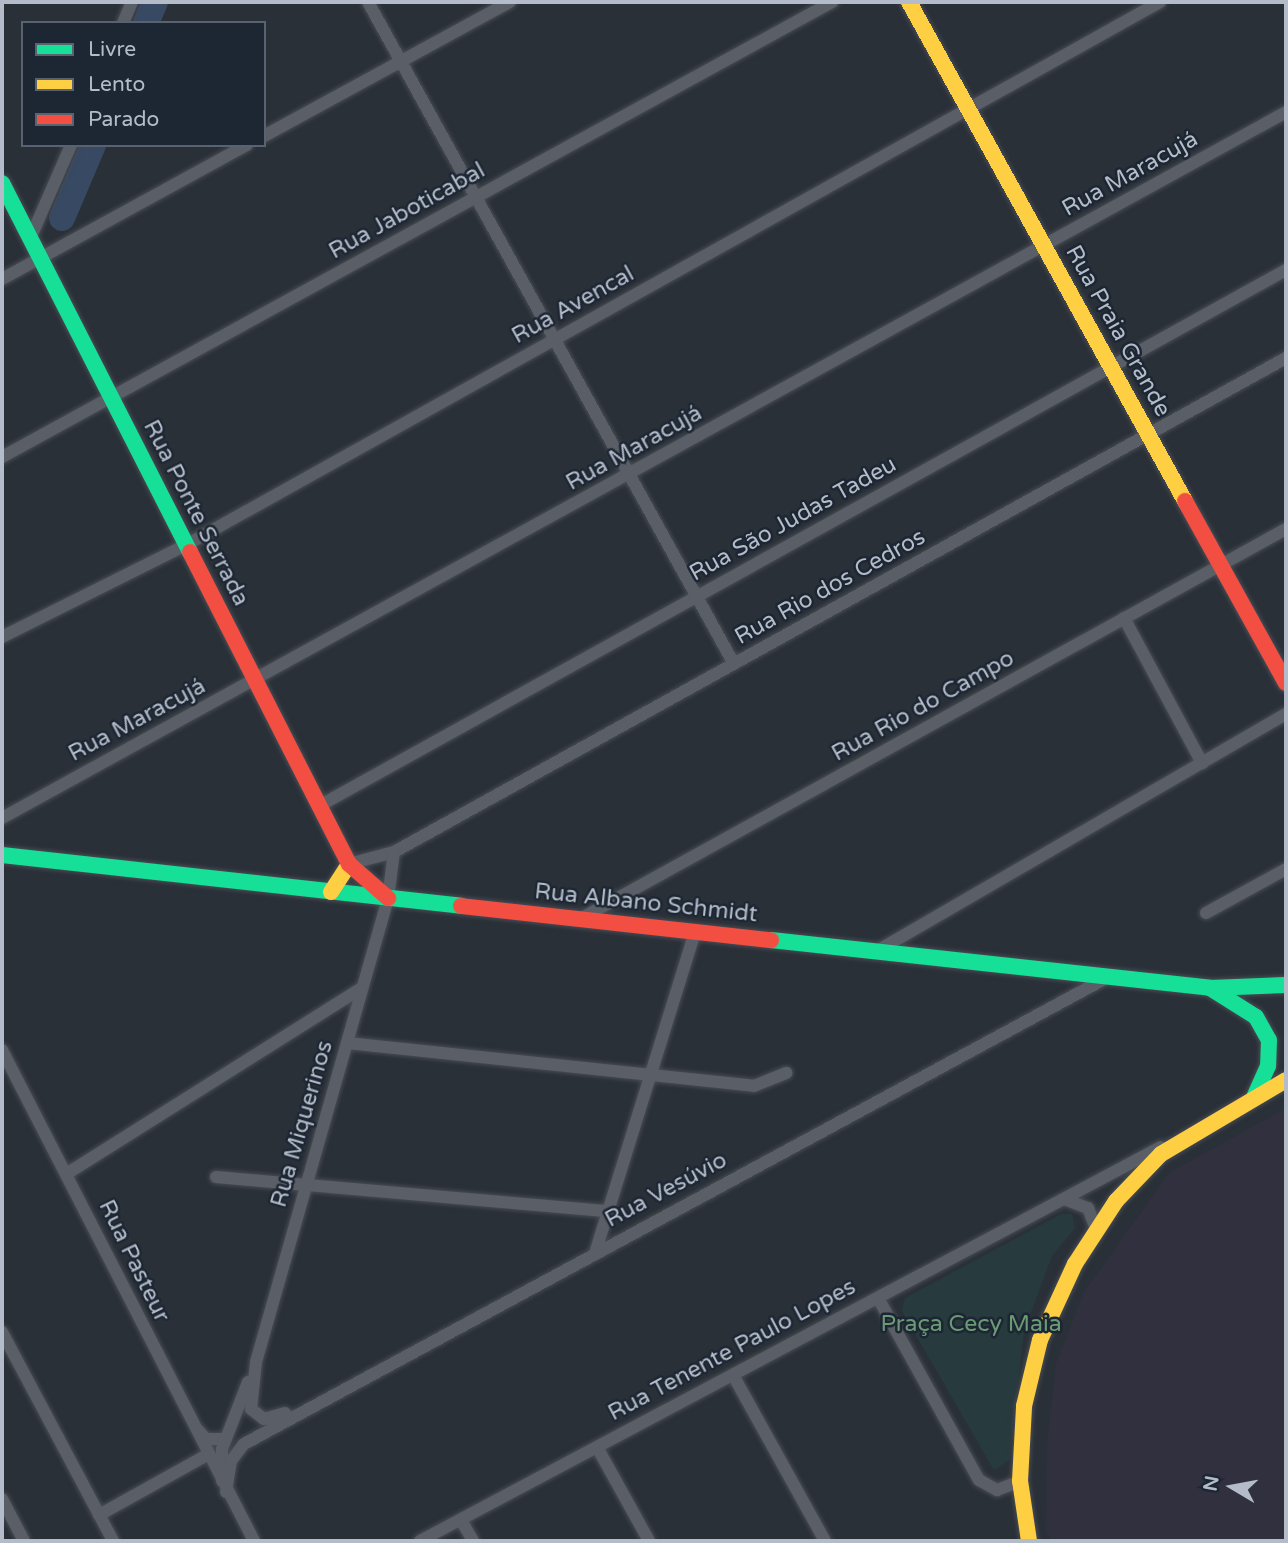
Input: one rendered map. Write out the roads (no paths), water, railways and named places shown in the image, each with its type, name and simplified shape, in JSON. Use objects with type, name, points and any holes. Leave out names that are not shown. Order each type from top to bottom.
[{"type":"main road","name":"Rua Praia Grande","points":[[909,2],[1286,683]]},
{"type":"main road","name":"Rua Ponte Serrada","points":[[2,183],[349,864],[388,898]]},
{"type":"main road","name":"Rua Albano Schmidt","points":[[2,854],[1210,988],[1286,985]]},
{"type":"main road","points":[[331,892],[349,864]]},
{"type":"main road","points":[[1210,988],[1256,1017],[1269,1040],[1268,1066],[1254,1097]]},
{"type":"main road","name":"Rua Tenente Paulo Lopes","points":[[1192,1131],[1286,1080]]},
{"type":"main road","points":[[1029,1541],[1020,1481],[1024,1406],[1040,1340],[1096,1229],[1135,1180],[1192,1131]]},
{"type":"street","points":[[124,21],[132,2]]},
{"type":"street","points":[[368,2],[734,664]]},
{"type":"street","points":[[266,135],[510,2]]},
{"type":"street","name":"Rua Jaboticabal","points":[[2,457],[832,2]]},
{"type":"street","name":"Rua Avencal","points":[[2,637],[186,545],[1160,2]]},
{"type":"street","name":"Rua Maracujá","points":[[2,818],[256,681],[1286,112]]},
{"type":"street","points":[[30,239],[70,147]]},
{"type":"street","points":[[2,279],[243,147]]},
{"type":"street","name":"Rua São Judas Tadeu","points":[[319,806],[1286,270]]},
{"type":"street","name":"Rua Rio dos Cedros","points":[[349,864],[394,852],[1286,358]]},
{"type":"street","name":"Rua Rio do Campo","points":[[579,919],[1286,529]]},
{"type":"street","points":[[1124,618],[1202,763]]},
{"type":"street","points":[[877,951],[1286,714]]},
{"type":"street","points":[[388,898],[394,852]]},
{"type":"street","points":[[1206,913],[1286,869]]},
{"type":"street","name":"Rua Miquerinos","points":[[224,1489],[226,1439],[256,1362],[388,898]]},
{"type":"street","points":[[596,1250],[695,932]]},
{"type":"street","name":"Rua Vesúvio","points":[[224,1489],[231,1461],[244,1444],[315,1402],[1109,977]]},
{"type":"street","points":[[68,1172],[362,988]]},
{"type":"street","points":[[347,1043],[754,1086],[787,1073]]},
{"type":"street","name":"Rua Pasteur","points":[[2,1050],[68,1172],[205,1456],[254,1541]]},
{"type":"street","name":"Rua Tenente Paulo Lopes","points":[[420,1541],[1192,1131]]},
{"type":"street","points":[[216,1177],[608,1211]]},
{"type":"street","points":[[1065,1199],[1088,1208],[1096,1229]]},
{"type":"street","points":[[878,1298],[979,1480],[997,1490],[1020,1481]]},
{"type":"street","points":[[2,1332],[113,1541]]},
{"type":"street","name":"Rua Miquerinos","points":[[256,1362],[251,1409],[256,1416],[275,1418],[315,1402]]},
{"type":"street","points":[[733,1375],[825,1541]]},
{"type":"street","points":[[187,1418],[206,1439],[226,1439]]},
{"type":"street","points":[[597,1447],[649,1541]]},
{"type":"street","points":[[99,1515],[205,1456]]},
{"type":"street","points":[[2,1499],[24,1541]]},
{"type":"street","points":[[461,1520],[472,1541]]},
{"type":"waterway","points":[[147,21],[155,2]]},
{"type":"waterway","points":[[62,218],[92,147]]},
{"type":"park label","name":"Praça Cecy Maia","points":[[971,1324]]}]
